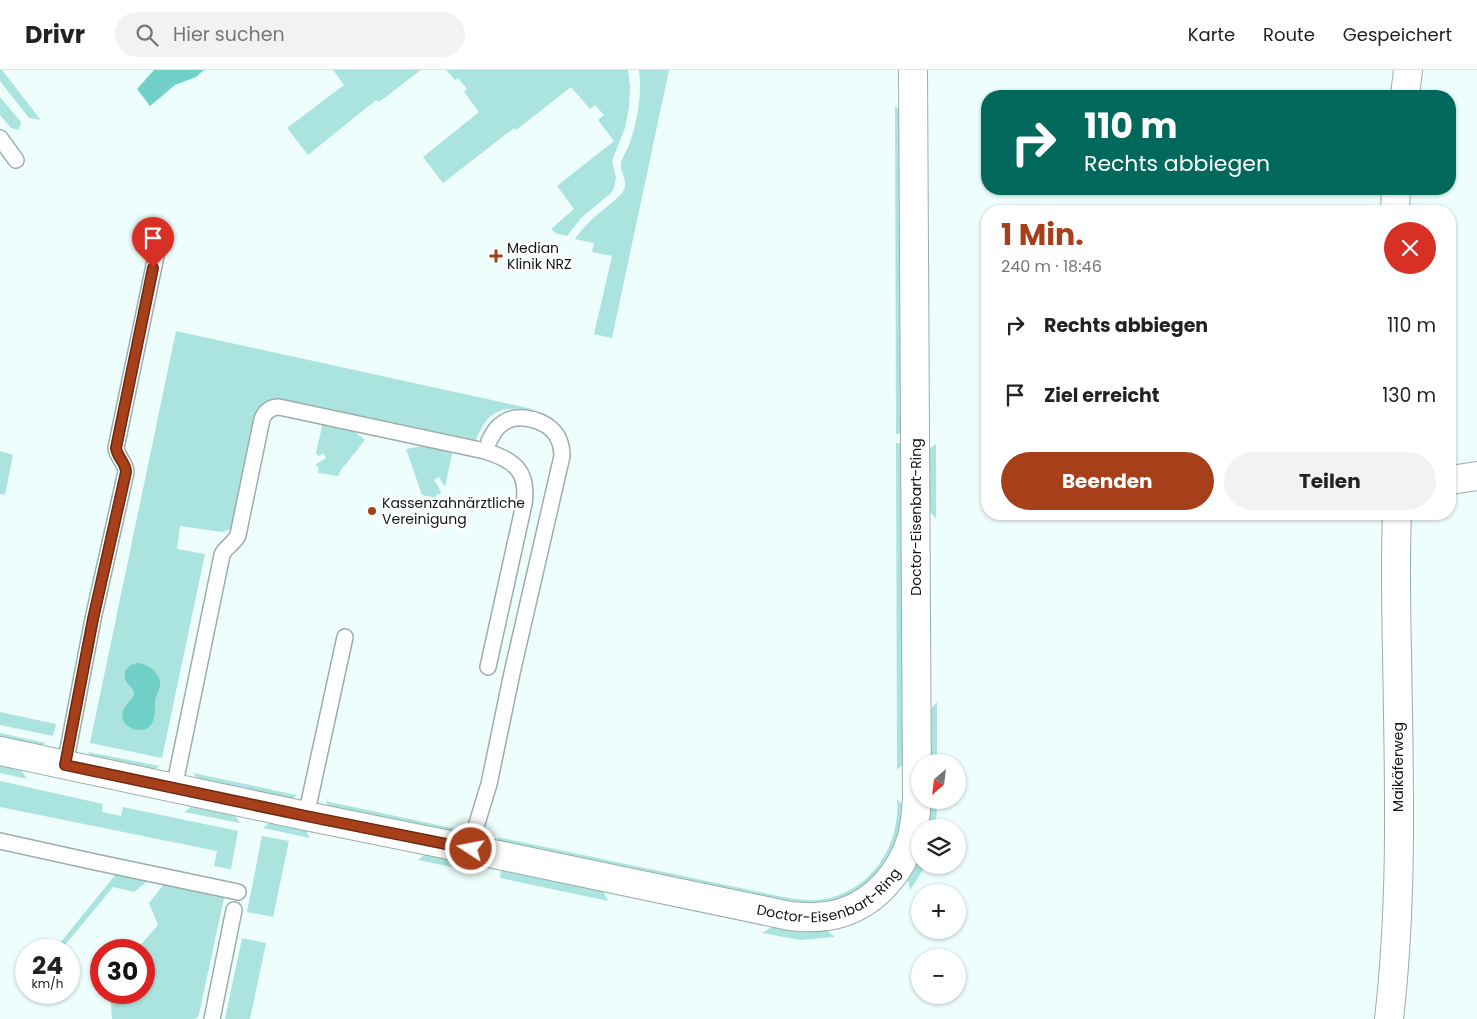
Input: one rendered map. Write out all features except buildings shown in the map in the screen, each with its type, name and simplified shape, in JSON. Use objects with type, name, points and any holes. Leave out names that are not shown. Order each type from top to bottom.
[{"type":"street","name":"Doctor-Eisenbart-Ring","points":[[0,751],[771,913],[790,916],[828,916],[845,912],[868,899],[887,882],[904,858],[914,830],[917,798],[914,70]]},
{"type":"street","points":[[1406,90],[1408,70]]},
{"type":"street","points":[[1456,479],[1477,476]]},
{"type":"street","name":"Maikäferweg","points":[[1389,1019],[1395,960],[1398,897],[1397,520]]},
{"type":"lane","points":[[0,138],[16,160]]},
{"type":"lane","points":[[65,765],[93,619],[126,472],[126,468],[117,454],[116,448],[161,232]]},
{"type":"lane","points":[[174,788],[222,555],[225,548],[237,537],[262,419],[265,413],[274,407],[485,452],[512,462],[519,470],[524,485],[525,498],[488,667]]},
{"type":"lane","points":[[471,849],[489,784],[512,673],[562,456],[561,446],[553,431],[546,424],[536,420],[519,418],[508,420],[498,427],[489,441]]},
{"type":"lane","points":[[306,816],[345,637]]},
{"type":"lane","points":[[0,841],[238,892]]},
{"type":"lane","points":[[212,1019],[234,910]]},
{"type":"shaded area","points":[[0,70],[2,70],[41,120],[29,118],[0,81]]},
{"type":"shaded area","points":[[154,70],[204,70],[196,77],[175,85],[150,106],[137,89]]},
{"type":"shaded area","points":[[333,70],[421,70],[379,102],[376,100],[308,155],[287,128],[344,85]]},
{"type":"shaded area","points":[[446,70],[628,70],[630,87],[629,108],[625,128],[612,161],[616,178],[611,193],[581,218],[567,236],[555,233],[551,229],[574,209],[557,186],[614,141],[598,120],[604,115],[595,105],[590,109],[571,87],[443,183],[423,157],[479,112],[464,92],[467,89],[458,78],[455,80]]},
{"type":"shaded area","points":[[639,70],[669,70],[612,338],[594,334],[612,256],[592,252],[594,243],[575,239],[588,223],[618,197],[624,189],[625,181],[621,164],[633,134],[637,116],[640,98]]},
{"type":"shaded area","points":[[0,97],[21,122],[19,130],[11,128],[0,115]]},
{"type":"shaded area","points":[[895,106],[901,112],[903,434],[896,434]]},
{"type":"shaded area","points":[[176,331],[537,410],[507,409],[499,411],[487,421],[476,440],[282,399],[274,399],[264,403],[256,413],[232,529],[222,532],[180,526],[177,549],[205,554],[162,758],[90,743]]},
{"type":"shaded area","points":[[323,422],[350,430],[365,440],[338,476],[318,473],[319,467],[315,465],[326,458],[323,453],[319,456],[316,453]]},
{"type":"shaded area","points":[[896,443],[903,443],[904,764],[897,770]]},
{"type":"shaded area","points":[[936,444],[936,518],[927,509],[928,450]]},
{"type":"shaded area","points":[[427,445],[453,449],[445,487],[439,477],[434,480],[441,491],[440,494],[437,494],[436,498],[422,495],[406,449]]},
{"type":"shaded area","points":[[0,451],[13,455],[5,495],[0,494]]},
{"type":"shaded area","points":[[138,663],[154,670],[160,682],[160,688],[155,701],[153,722],[149,727],[140,730],[126,724],[122,716],[124,709],[134,695],[126,680],[125,673],[128,667]]},
{"type":"shaded area","points":[[937,702],[937,754],[928,754],[929,711]]},
{"type":"shaded area","points":[[0,712],[56,724],[53,736],[0,725]]},
{"type":"shaded area","points":[[0,733],[46,743],[40,747],[0,739]]},
{"type":"shaded area","points":[[88,752],[160,766],[150,771],[92,759]]},
{"type":"shaded area","points":[[0,765],[20,769],[27,779],[0,773]]},
{"type":"shaded area","points":[[193,773],[297,795],[291,800],[199,781]]},
{"type":"shaded area","points":[[0,781],[103,804],[102,812],[121,816],[123,807],[238,831],[231,869],[214,866],[217,851],[0,807]]},
{"type":"shaded area","points":[[897,799],[904,806],[901,834],[883,871],[847,898],[811,906],[503,845],[497,837],[788,898],[819,900],[837,896],[853,888],[867,878],[878,865],[894,834],[897,817]]},
{"type":"shaded area","points":[[325,801],[466,831],[460,835],[330,808]]},
{"type":"shaded area","points":[[194,805],[233,813],[240,823],[184,812]]},
{"type":"shaded area","points":[[929,809],[937,809],[936,819],[928,819]]},
{"type":"shaded area","points":[[272,821],[304,828],[310,838],[263,828]]},
{"type":"shaded area","points":[[262,836],[289,841],[273,917],[247,912]]},
{"type":"shaded area","points":[[426,853],[465,862],[470,871],[418,860]]},
{"type":"shaded area","points":[[501,870],[603,891],[608,901],[500,878]]},
{"type":"shaded area","points":[[116,874],[149,880],[134,892],[113,887],[70,939],[63,939]]},
{"type":"shaded area","points":[[911,874],[920,874],[914,884],[911,884],[910,890],[908,880]]},
{"type":"shaded area","points":[[164,884],[224,898],[198,1017],[195,1019],[112,1019],[111,1004],[155,1004],[155,939],[146,939],[158,925],[149,903]]},
{"type":"shaded area","points":[[772,927],[803,932],[826,930],[835,937],[800,940],[762,933]]},
{"type":"shaded area","points":[[242,938],[266,943],[250,1019],[225,1019]]},
{"type":"place","name":"Median Klinik NRZ","points":[[496,256]]},
{"type":"place","name":"Kassenzahnärztliche Vereinigung","points":[[372,511]]},
{"type":"route","points":[[153,268],[116,448],[117,454],[126,468],[126,472],[93,619],[65,765],[471,849]]}]
